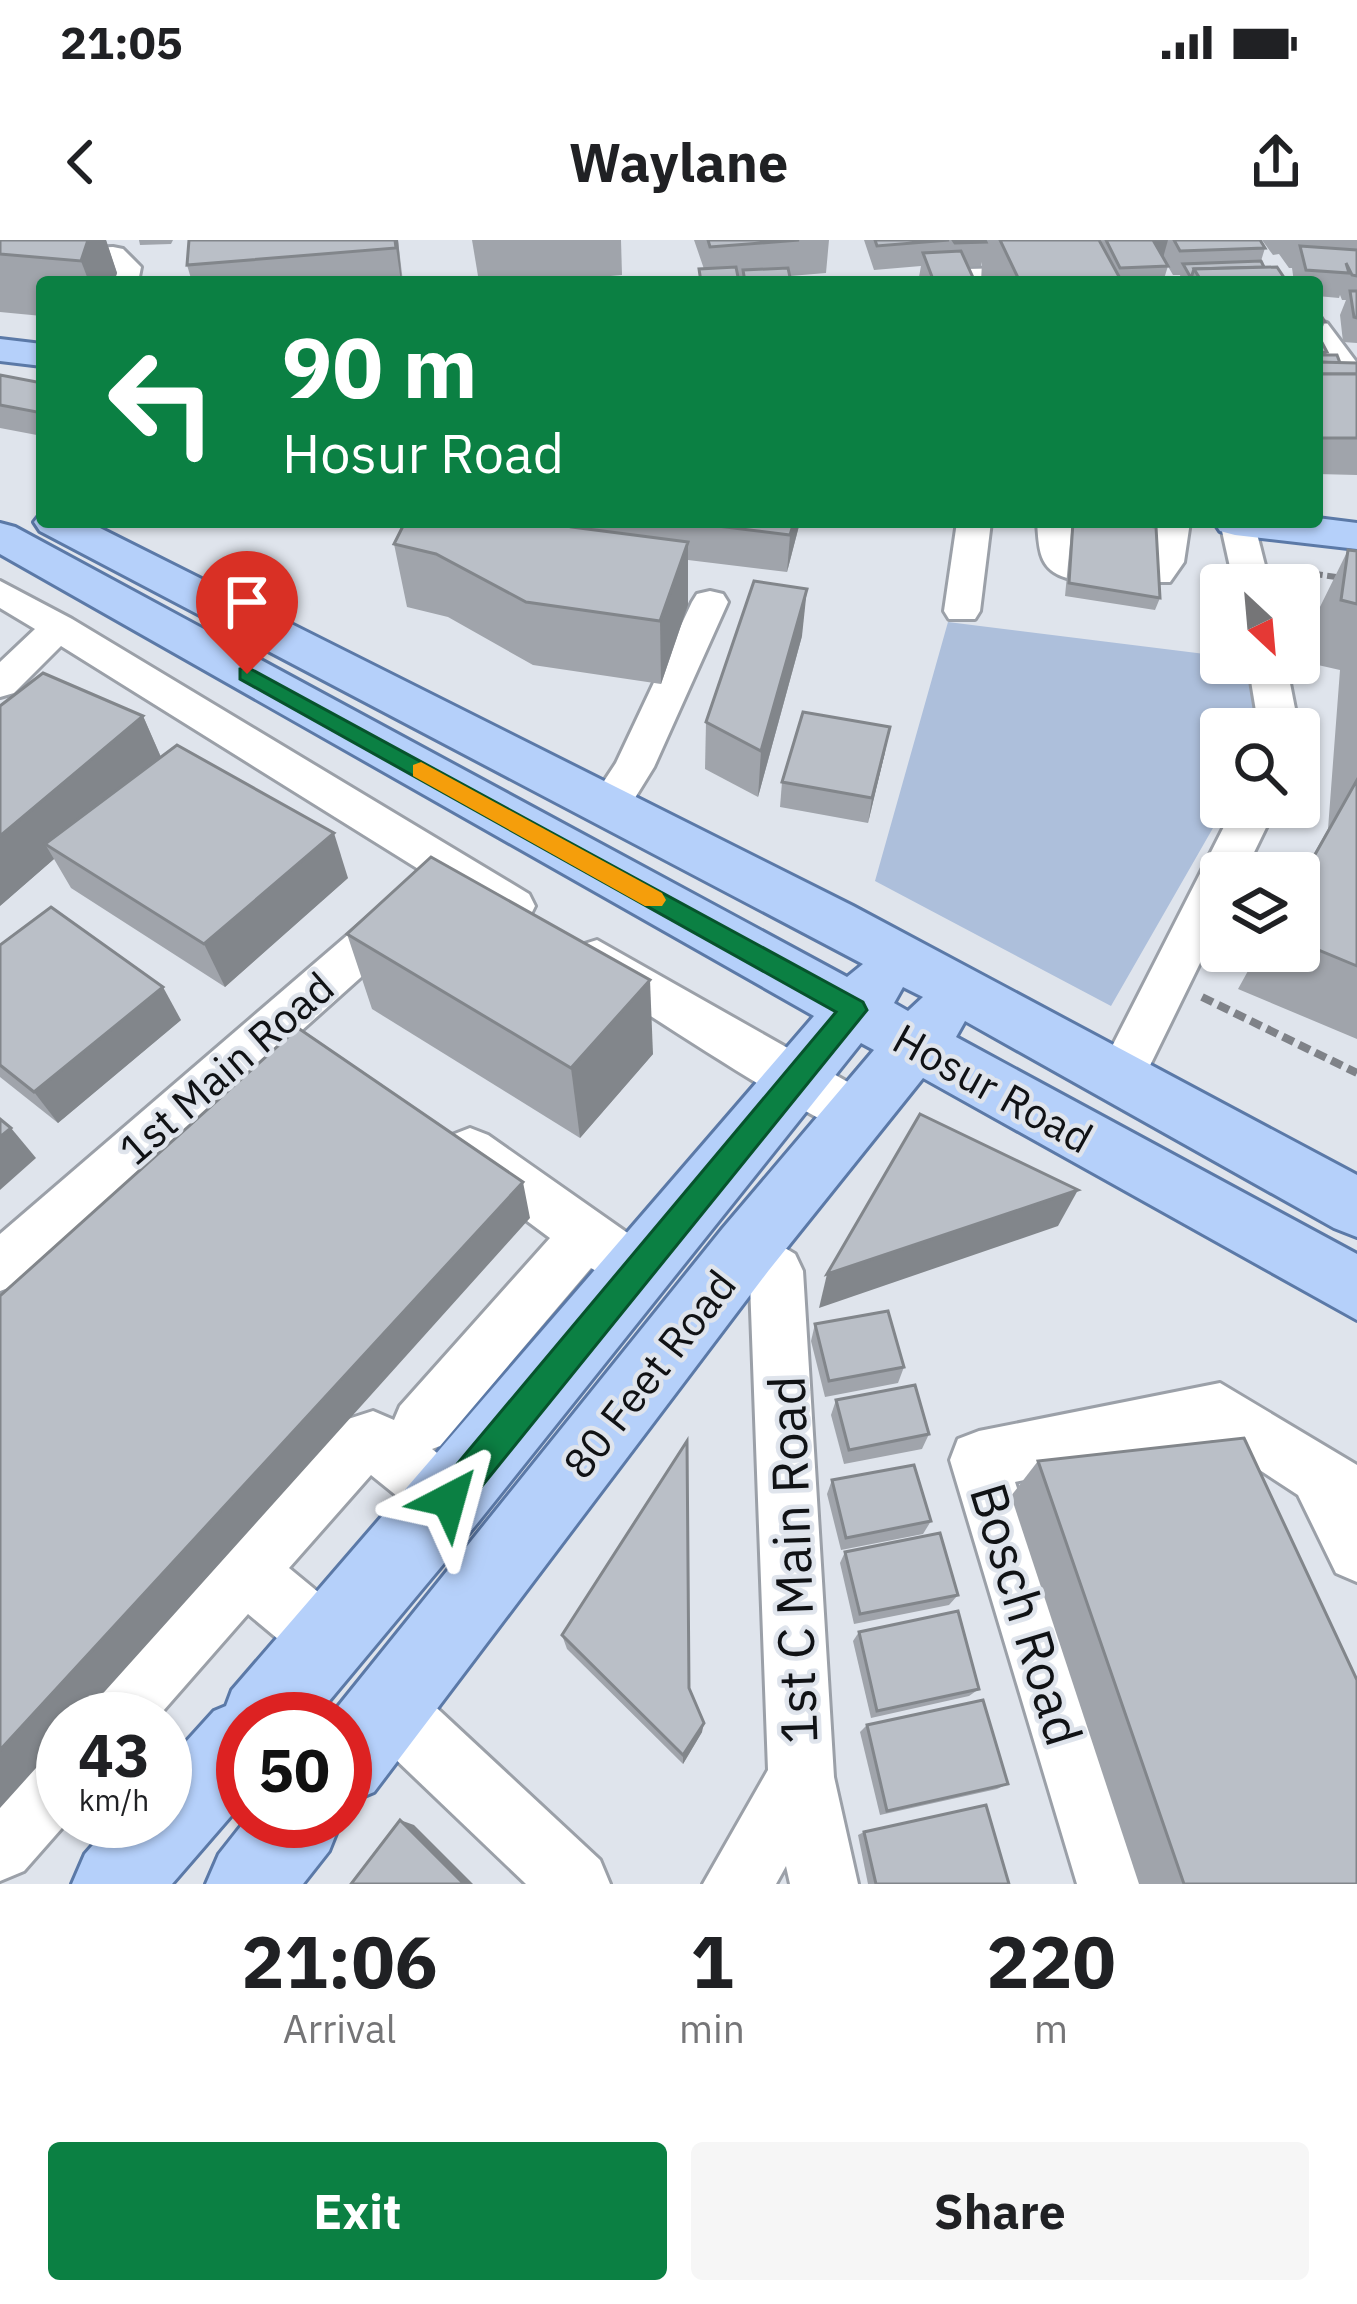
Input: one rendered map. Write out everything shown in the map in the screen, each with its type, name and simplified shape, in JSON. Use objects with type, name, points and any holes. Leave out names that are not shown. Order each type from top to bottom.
[{"type":"main road","points":[[0,350],[36,354]]},
{"type":"main road","points":[[0,370],[36,374]]},
{"type":"main road","points":[[0,494],[36,512]]},
{"type":"main road","points":[[1323,511],[1357,514]]},
{"type":"main road","name":"Hosur Road","points":[[67,528],[610,804],[1357,1208]]},
{"type":"main road","points":[[1288,528],[1357,536]]},
{"type":"main road","name":"Hosur Road","points":[[0,536],[1357,1288]]},
{"type":"main road","name":"80 Feet Road","points":[[286,1692],[449,1500],[612,1252],[796,1080],[899,957]]},
{"type":"main road","name":"80 Feet Road","points":[[372,1730],[746,1250],[959,991]]},
{"type":"main road","points":[[115,1884],[216,1770]]},
{"type":"main road","points":[[249,1884],[278,1848]]},
{"type":"street","points":[[0,260],[118,259]]},
{"type":"street","points":[[1005,276],[1081,276]]},
{"type":"street","points":[[1324,317],[1357,385]]},
{"type":"street","points":[[962,611],[973,528]]},
{"type":"street","points":[[1055,528],[1057,556],[1067,567]]},
{"type":"street","points":[[1157,574],[1166,562],[1172,528]]},
{"type":"street","points":[[1238,528],[1247,564]]},
{"type":"street","points":[[610,804],[634,767],[710,602]]},
{"type":"street","points":[[0,684],[20,611],[796,1080],[859,1113]]},
{"type":"street","name":"1st Main Road","points":[[0,1267],[453,869]]},
{"type":"street","points":[[1120,1078],[1200,918]]},
{"type":"street","points":[[0,1319],[287,1061],[318,1047]]},
{"type":"street","points":[[137,1692],[358,1444],[396,1433],[612,1252],[430,1121]]},
{"type":"street","name":"1st C Main Road","points":[[746,1250],[776,1270],[784,1347],[802,1777],[824,1884]]},
{"type":"street","name":"Bosch Road","points":[[1111,1884],[980,1460],[1220,1411],[1338,1488]]},
{"type":"street","points":[[396,1433],[449,1500]]},
{"type":"street","points":[[1338,1488],[1357,1552]]},
{"type":"street","points":[[244,1570],[330,1642]]},
{"type":"street","points":[[372,1740],[576,1884]]},
{"type":"street","points":[[737,1884],[802,1777]]},
{"type":"street","points":[[0,1847],[36,1806]]},
{"type":"path","points":[[1320,578],[1357,580]]},
{"type":"path","points":[[1169,980],[1357,1073]]},
{"type":"shaded area","points":[[948,622],[1200,653],[1200,684],[1249,684],[1258,708],[1200,708],[1200,828],[1213,828],[1111,1006],[875,881]]},
{"type":"building","points":[[0,240],[88,240],[81,261],[0,254]]},
{"type":"building","points":[[189,240],[395,240],[396,248],[187,265]]},
{"type":"building","points":[[708,240],[799,240],[710,247]]},
{"type":"building","points":[[875,240],[949,240],[877,246]]},
{"type":"building","points":[[1000,240],[1099,240],[1119,276],[1017,276]]},
{"type":"building","points":[[1106,240],[1153,240],[1168,266],[1120,268]]},
{"type":"building","points":[[1174,240],[1260,240],[1265,248],[1180,251]]},
{"type":"building","points":[[1300,246],[1357,250],[1357,276],[1346,263],[1349,273],[1306,270]]},
{"type":"building","points":[[961,251],[972,276],[932,276],[923,253]]},
{"type":"building","points":[[1261,261],[1264,267],[1194,269],[1190,276],[1183,264]]},
{"type":"building","points":[[736,267],[738,276],[700,276],[699,269]]},
{"type":"building","points":[[1277,267],[1283,276],[1198,276],[1194,269]]},
{"type":"building","points":[[788,268],[790,276],[744,276],[743,270]]},
{"type":"building","points":[[1350,291],[1357,291],[1357,318],[1354,317]]},
{"type":"building","points":[[1323,355],[1337,355],[1340,363],[1323,362]]},
{"type":"building","points":[[1323,362],[1357,363],[1357,374],[1323,374]]},
{"type":"building","points":[[1323,374],[1357,374],[1357,438],[1323,438]]},
{"type":"building","points":[[0,375],[36,382],[36,412],[0,405]]},
{"type":"building","points":[[402,528],[580,528],[688,542],[660,621],[526,602],[436,554],[394,544]]},
{"type":"building","points":[[733,528],[792,528],[790,535]]},
{"type":"building","points":[[1073,528],[1156,528],[1160,598],[1069,583]]},
{"type":"building","points":[[1348,550],[1357,551],[1357,604],[1341,600]]},
{"type":"building","points":[[754,581],[807,589],[761,751],[706,722]]},
{"type":"building","points":[[43,673],[143,716],[0,836],[0,706]]},
{"type":"building","points":[[803,712],[890,727],[872,798],[782,782]]},
{"type":"building","points":[[177,745],[334,833],[204,944],[45,844]]},
{"type":"building","points":[[1357,780],[1357,966],[1320,951],[1316,852]]},
{"type":"building","points":[[431,857],[650,980],[571,1068],[347,934]]},
{"type":"building","points":[[51,907],[163,987],[34,1092],[0,1065],[0,945]]},
{"type":"building","points":[[298,1028],[523,1182],[53,1692],[36,1692],[36,1711],[0,1750],[0,1296]]},
{"type":"building","points":[[920,1114],[1078,1190],[827,1274]]},
{"type":"building","points":[[0,1119],[11,1128],[0,1137]]},
{"type":"building","points":[[888,1311],[904,1367],[829,1381],[815,1324]]},
{"type":"building","points":[[915,1385],[929,1434],[849,1450],[836,1400]]},
{"type":"building","points":[[1244,1438],[1357,1680],[1357,1884],[1184,1884],[1038,1461]]},
{"type":"building","points":[[687,1441],[689,1688],[704,1723],[683,1755],[562,1635]]},
{"type":"building","points":[[914,1465],[931,1521],[846,1538],[832,1480]]},
{"type":"building","points":[[940,1533],[958,1595],[860,1614],[845,1552]]},
{"type":"building","points":[[958,1611],[979,1689],[877,1711],[859,1632]]},
{"type":"building","points":[[983,1700],[1008,1784],[887,1811],[867,1725]]},
{"type":"building","points":[[986,1805],[1009,1884],[876,1884],[864,1832]]},
{"type":"building","points":[[400,1820],[464,1884],[351,1884]]},
{"type":"slow traffic","points":[[421,770],[653,900]]},
{"type":"route","points":[[247,674],[854,1010],[449,1500]]}]
